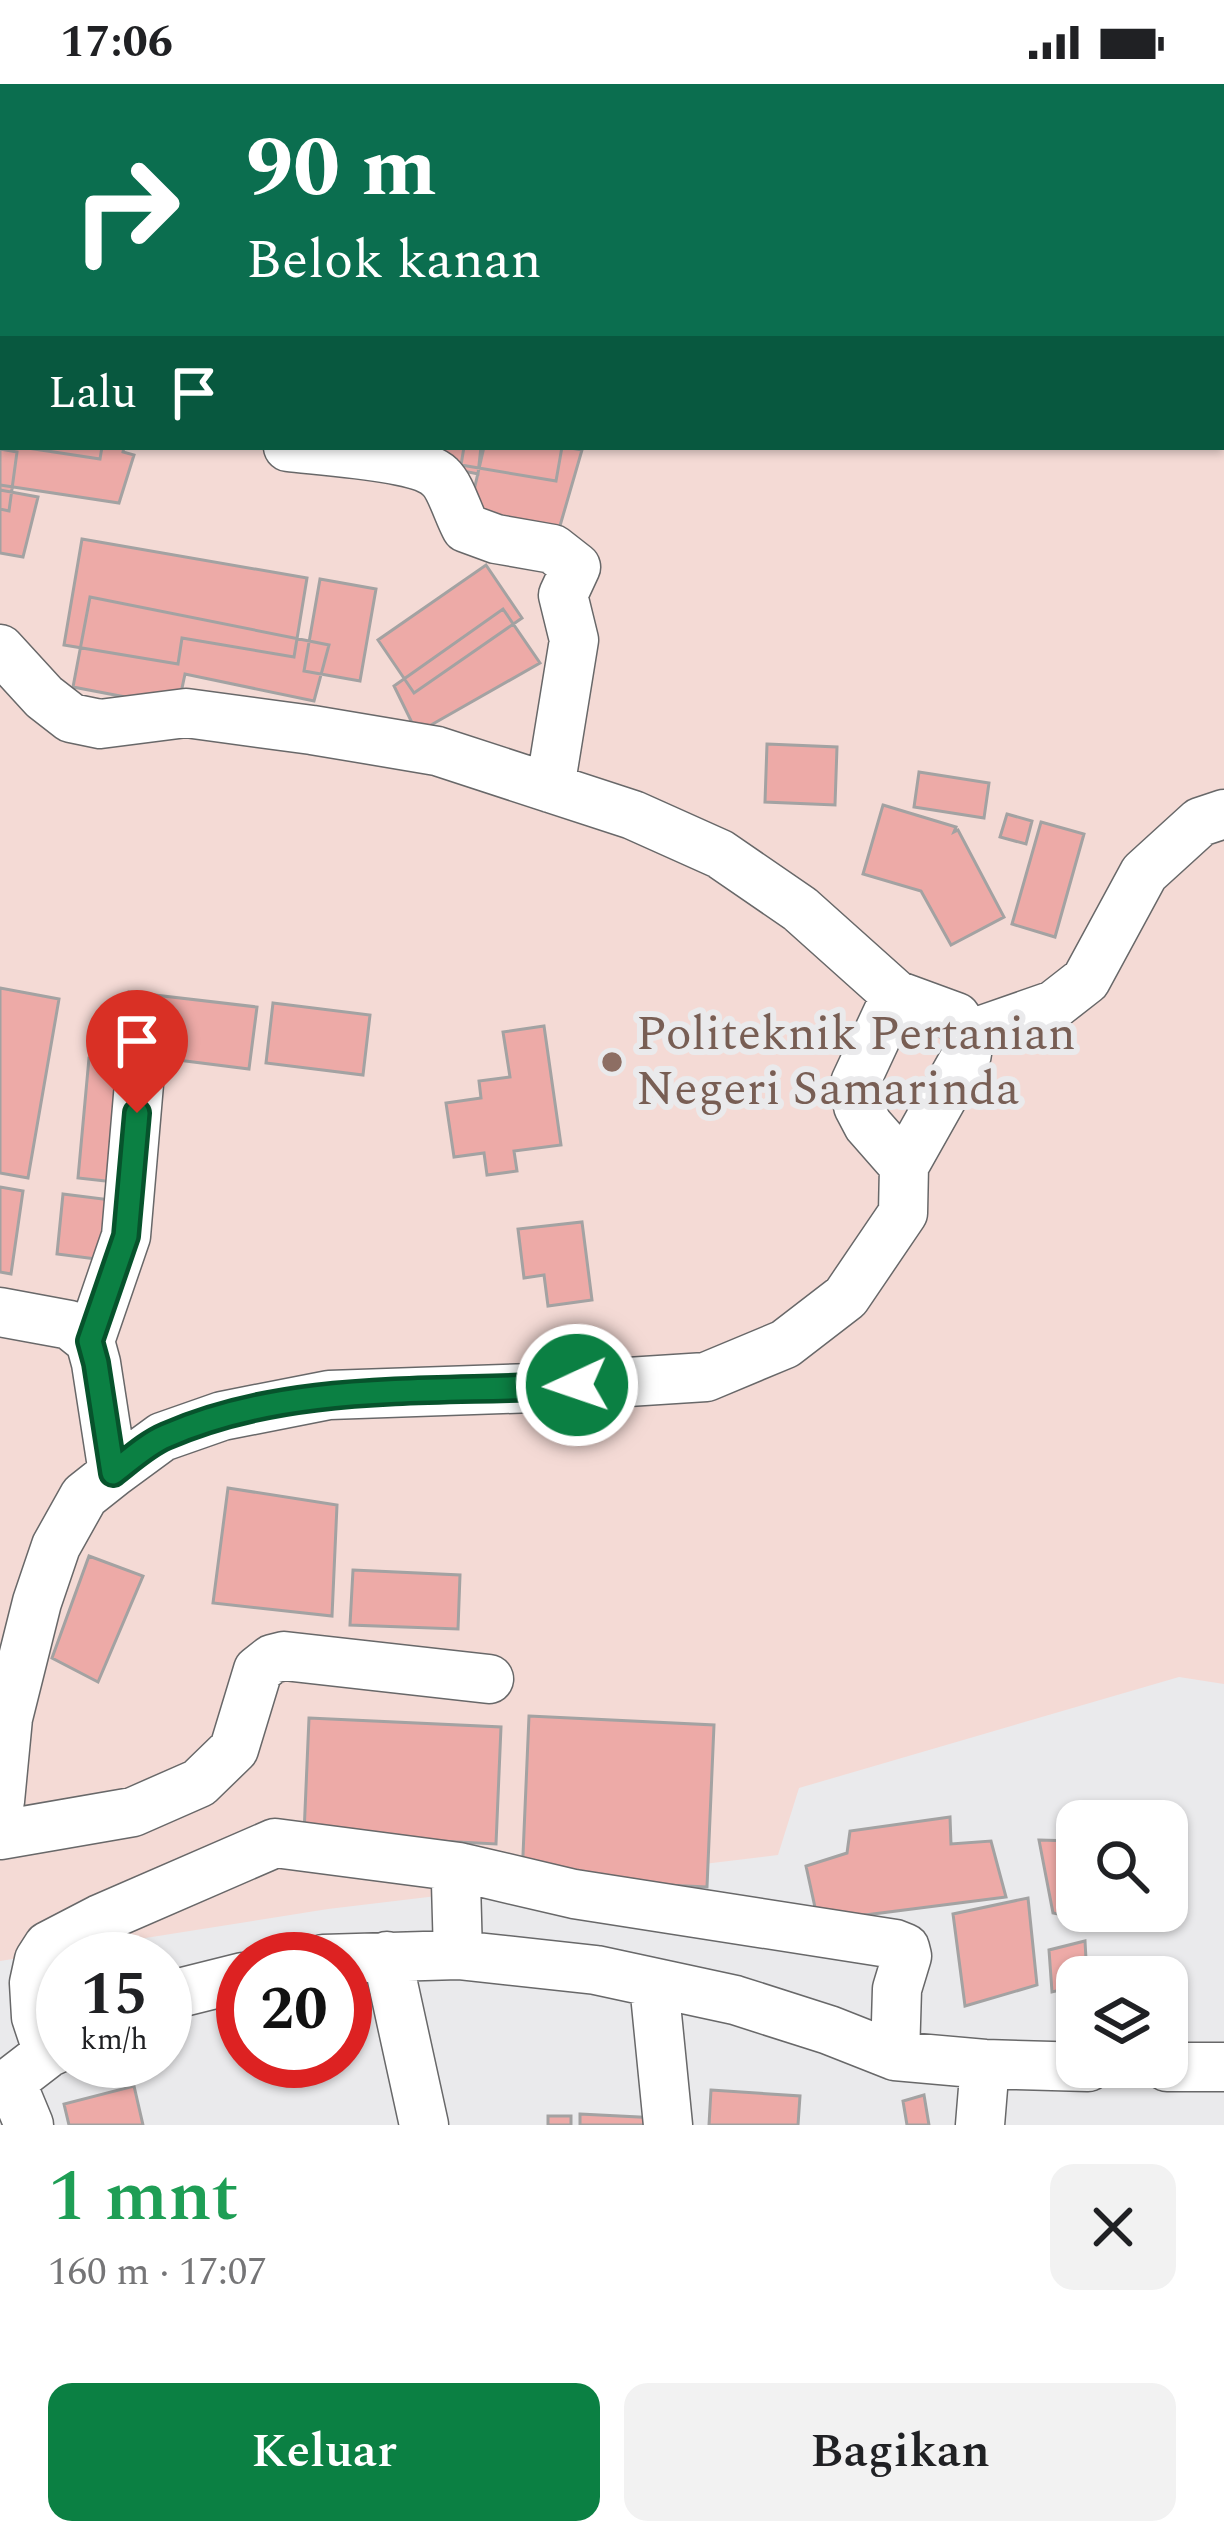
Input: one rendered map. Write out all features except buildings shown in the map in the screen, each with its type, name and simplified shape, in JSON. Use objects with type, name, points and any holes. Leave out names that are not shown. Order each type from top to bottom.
[{"type":"street","points":[[312,450],[430,469],[446,481],[466,528],[496,539],[553,549],[576,567],[563,595],[574,640],[550,788]]},
{"type":"street","points":[[0,649],[44,697],[71,718],[100,724],[186,713],[312,730],[437,752],[633,815],[720,854],[800,909],[896,994],[956,1017],[968,1035],[968,1054],[904,1166],[903,1213],[846,1297],[784,1344],[706,1377],[329,1395],[202,1423],[162,1438],[113,1473],[84,1496],[56,1546],[8,1718],[0,1801]]},
{"type":"street","points":[[968,1035],[1054,1005],[1086,980],[1144,873],[1200,822],[1224,814]]},
{"type":"street","points":[[896,994],[855,1083],[857,1106],[868,1125],[904,1166]]},
{"type":"street","points":[[113,1473],[90,1341],[126,1236],[140,1072]]},
{"type":"street","points":[[0,1312],[70,1325],[90,1341]]},
{"type":"street","points":[[0,1834],[133,1812],[199,1783],[234,1749],[258,1670],[272,1658],[490,1679]]},
{"type":"street","points":[[30,2080],[34,1983],[48,1946],[275,1844],[459,1867],[574,1894],[895,1944],[905,1948],[907,1955],[897,1989],[895,2056]]},
{"type":"street","points":[[458,1955],[459,1867]]},
{"type":"street","points":[[372,1957],[458,1955],[596,1970],[735,2000],[895,2056],[1056,2066]]},
{"type":"street","points":[[387,1956],[424,2125]]},
{"type":"street","points":[[653,1984],[668,2125]]},
{"type":"street","points":[[980,2125],[985,2064]]},
{"type":"street","points":[[1188,2067],[1224,2067]]},
{"type":"shaded area","name":"Politeknik Pertanian Negeri Samarinda","points":[[0,450],[1224,450],[1224,1684],[1179,1677],[799,1788],[778,1855],[328,1909],[183,1932],[36,1932],[36,1955],[0,1961]]},
{"type":"place","name":"Politeknik Pertanian Negeri Samarinda","points":[[612,1062]]},
{"type":"route","points":[[137,1113],[126,1236],[90,1341],[113,1473],[162,1438],[192,1426],[329,1395],[577,1385]]}]
